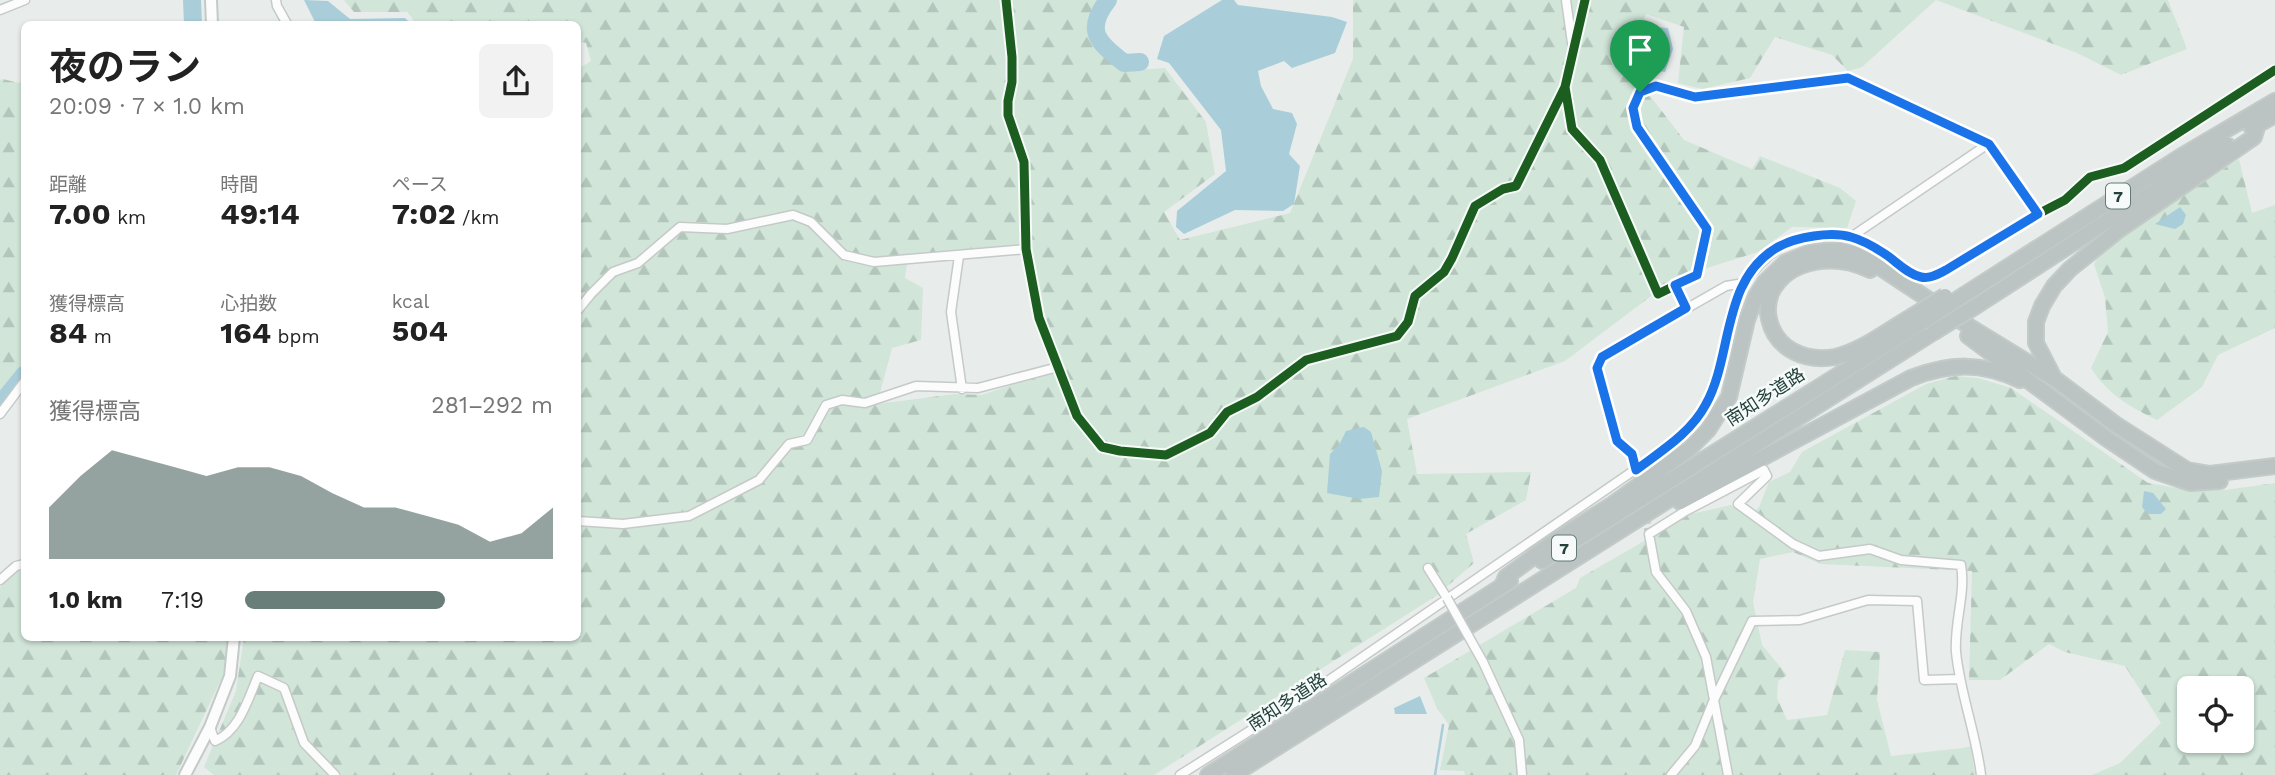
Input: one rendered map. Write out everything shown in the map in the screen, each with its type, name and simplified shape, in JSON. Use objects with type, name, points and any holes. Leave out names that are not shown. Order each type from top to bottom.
[{"type":"highway","name":"南知多道路","points":[[1208,775],[1958,293],[2275,101]]},
{"type":"highway","name":"南知多道路","points":[[1233,775],[2275,115]]},
{"type":"highway","points":[[2055,379],[2036,343],[2036,322],[2054,286],[2070,269],[2120,229],[2254,137],[2258,124]]},
{"type":"highway","points":[[1502,586],[1506,577],[1555,541],[1613,505],[1689,449],[1708,430],[1729,397],[1747,320],[1756,296],[1770,276],[1786,262],[1798,256],[1825,250],[1853,253],[1905,282],[1973,329],[2055,379],[2115,424],[2187,470],[2210,474],[2275,466]]},
{"type":"highway","points":[[1916,320],[1848,353],[1819,358],[1806,357],[1783,345],[1775,336],[1768,312],[1771,294],[1783,277],[1800,266],[1820,260],[1860,265],[1903,290],[2155,471],[2190,483],[2275,474]]},
{"type":"highway","points":[[1446,641],[1462,638],[1679,503],[1911,377],[1951,366],[1973,366],[1997,371],[2040,390]]},
{"type":"main road","points":[[211,0],[212,21]]},
{"type":"main road","points":[[186,775],[210,727],[230,676],[234,641]]},
{"type":"street","points":[[0,10],[25,0]]},
{"type":"street","points":[[276,0],[276,6],[285,21]]},
{"type":"street","points":[[1006,0],[1012,57],[1008,116],[1024,162],[1026,249],[1040,318],[1077,416],[1102,447],[1166,455],[1210,433],[1227,412],[1257,397],[1306,360],[1397,336],[1408,322],[1415,296],[1444,272],[1475,206],[1503,189],[1516,186],[1565,87],[1585,0]]},
{"type":"street","points":[[1566,0],[1573,53]]},
{"type":"street","points":[[1180,775],[1316,689],[1636,470],[1683,434],[1706,404],[1719,367],[1731,313],[1744,283],[1760,262],[1776,248],[1794,240],[1830,236],[1851,237],[1883,252],[1919,277],[1931,277],[2065,200],[2090,177],[2124,168],[2275,70]]},
{"type":"street","points":[[1565,87],[1572,128],[1600,160],[1658,293],[1697,275],[1707,229],[1637,127],[1633,108],[1640,92],[1656,86],[1695,97],[1848,78],[1989,144],[2038,214]]},
{"type":"street","points":[[1851,237],[1989,144]]},
{"type":"street","points":[[581,307],[613,272],[638,263],[680,227],[727,229],[793,215],[811,222],[844,255],[874,262],[1026,249]]},
{"type":"street","points":[[958,256],[951,312],[961,389]]},
{"type":"street","points":[[1636,470],[1632,454],[1617,441],[1597,368],[1602,357],[1726,286],[1744,283]]},
{"type":"street","points":[[1675,285],[1686,308]]},
{"type":"street","points":[[581,521],[623,524],[689,516],[759,480],[789,444],[807,440],[826,405],[842,400],[865,403],[916,386],[978,388],[1058,367]]},
{"type":"street","points":[[0,414],[21,386]]},
{"type":"street","points":[[1728,775],[1706,657],[1686,611],[1656,572],[1650,534],[1684,512],[1764,470],[1767,476],[1738,504],[1793,544],[1819,556],[1870,549],[1901,560],[1961,565],[1963,579],[1956,649],[1981,775]]},
{"type":"street","points":[[0,580],[21,565]]},
{"type":"street","points":[[1429,568],[1483,662],[1519,740],[1522,775]]},
{"type":"street","points":[[1671,775],[1695,746],[1752,621],[1800,620],[1868,600],[1917,601],[1924,680],[1960,679]]},
{"type":"street","points":[[210,727],[215,741],[228,736],[242,713],[258,676],[284,688],[304,743],[335,775]]},
{"type":"green space","points":[[344,0],[1100,0],[1089,32],[1120,71],[1165,68],[1206,122],[1215,174],[1164,212],[1180,240],[1290,213],[1353,59],[1353,0],[1936,0],[1862,67],[1848,71],[1832,55],[1775,37],[1750,78],[1702,89],[1678,83],[1684,27],[1646,14],[1628,67],[1684,140],[1752,169],[1760,156],[1840,188],[1856,201],[1847,228],[1792,227],[1758,252],[1675,278],[1565,361],[1407,419],[1417,474],[1531,472],[1526,500],[1466,534],[1474,563],[1436,596],[1154,775],[214,775],[204,767],[236,691],[243,641],[581,641],[581,67],[591,61],[586,43],[581,42],[581,21],[414,21],[407,12],[354,12]],"holes":[[[1030,245],[1043,316],[1064,367],[982,395],[955,394],[877,404],[892,348],[921,340],[923,288],[905,278],[908,256]]]},
{"type":"green space","points":[[1936,0],[2168,0],[2187,49],[2121,75],[2077,53]]},
{"type":"green space","points":[[0,80],[21,81],[21,368],[0,392]]},
{"type":"green space","points":[[2239,159],[2252,213],[2275,205],[2275,328],[2218,355],[2202,387],[2157,420],[2120,398],[2104,385],[2091,368],[2108,332],[2105,298],[2094,264],[2103,248]]},
{"type":"green space","points":[[1955,376],[1978,378],[2011,388],[2148,483],[2188,490],[2225,490],[2275,483],[2275,775],[2092,775],[2120,763],[2161,723],[2125,666],[2065,652],[2049,644],[2000,680],[1969,680],[1972,571],[1821,564],[1793,552],[1760,559],[1753,602],[1762,645],[1787,675],[1778,681],[1777,698],[1787,720],[1827,715],[1845,650],[1880,652],[1877,700],[1891,756],[1971,747],[1975,775],[1465,775],[1464,771],[1440,770],[1449,725],[1437,708],[1424,678],[1576,588],[1580,578],[1691,514],[1731,505],[1749,518],[1759,507],[1769,482],[1790,472],[1802,452],[1926,384]]},
{"type":"green space","points":[[21,571],[21,641],[228,641],[223,675],[176,775],[0,775],[0,587]]},
{"type":"water","points":[[304,0],[328,1],[350,19],[405,18],[408,21],[314,21]]},
{"type":"water","points":[[1222,0],[1234,0],[1238,5],[1332,17],[1347,22],[1335,53],[1292,68],[1284,61],[1258,71],[1261,86],[1273,109],[1292,113],[1297,124],[1289,154],[1300,166],[1294,204],[1283,211],[1235,210],[1184,234],[1176,227],[1177,211],[1226,171],[1221,130],[1169,63],[1157,59],[1164,36]]},
{"type":"water","points":[[1654,27],[1668,28],[1673,49],[1665,72],[1632,66],[1637,43]]},
{"type":"water","points":[[2180,207],[2186,215],[2183,224],[2175,229],[2155,224]]},
{"type":"water","points":[[1364,427],[1371,432],[1382,471],[1379,497],[1359,499],[1327,493],[1330,454],[1339,445],[1346,431]]},
{"type":"water","points":[[2144,491],[2153,493],[2166,509],[2161,514],[2148,514],[2142,507]]},
{"type":"water","points":[[1420,696],[1427,714],[1395,714],[1394,708]]},
{"type":"waterway","points":[[192,0],[193,21]]},
{"type":"waterway","points":[[1108,0],[1097,20],[1097,35],[1107,49],[1124,63],[1140,62]]},
{"type":"waterway","points":[[0,405],[21,379]]},
{"type":"waterway","points":[[1435,775],[1443,725]]},
{"type":"tunnel","points":[[1636,469],[1649,534]]},
{"type":"cycle path","points":[[1006,0],[1012,57],[1008,115],[1024,162],[1026,249],[1039,318],[1077,416],[1102,447],[1166,455],[1210,433],[1227,412],[1257,397],[1306,360],[1397,336],[1408,322],[1415,296],[1444,272],[1475,206],[1503,189],[1516,186],[1565,87],[1585,0]]},
{"type":"cycle path","points":[[1565,87],[1572,129],[1600,160],[1658,294],[1697,275],[1707,229],[1637,127],[1634,108],[1640,92],[1656,86],[1695,97],[1848,78],[1988,144],[2038,214],[2065,200],[2090,177],[2124,168],[2275,70]]},
{"type":"route","points":[[1848,78],[1989,144],[2038,214],[1931,277],[1919,277],[1883,252],[1851,237],[1830,236],[1794,240],[1776,248],[1760,262],[1744,283],[1731,313],[1719,367],[1706,404],[1683,434],[1636,470],[1632,454],[1617,441],[1597,368],[1602,357],[1686,308],[1675,285],[1697,275],[1707,229],[1637,127],[1633,108],[1640,92],[1656,86],[1695,97],[1848,78]]}]
